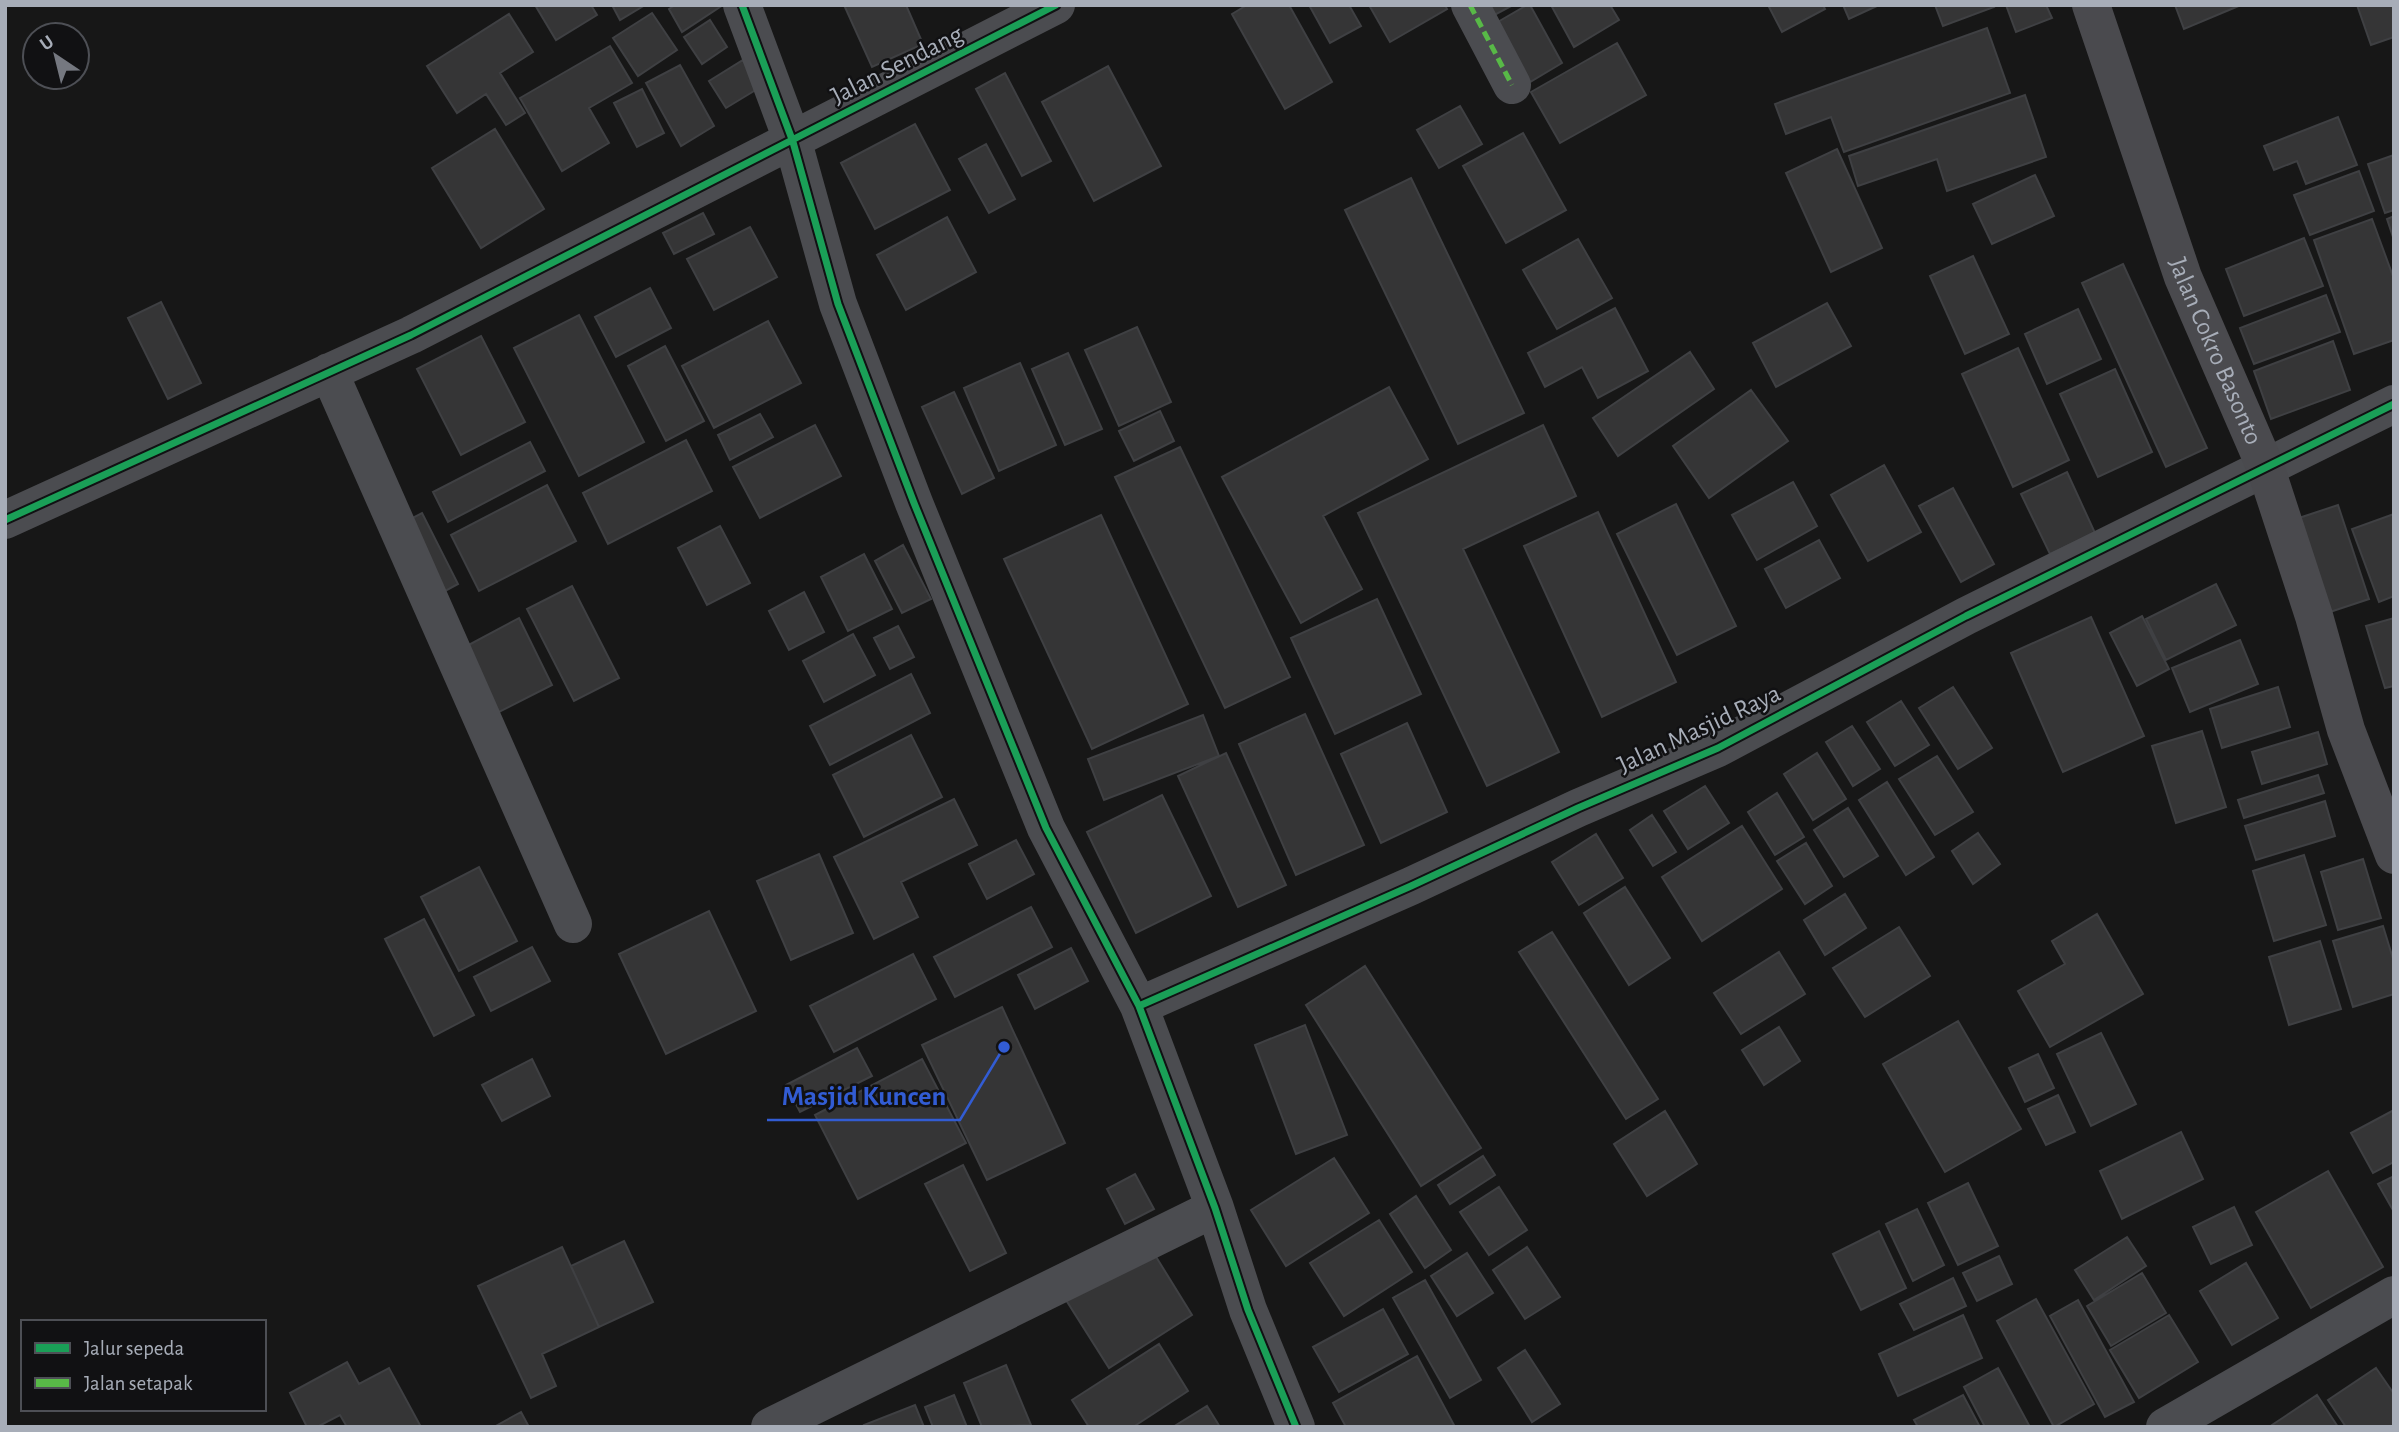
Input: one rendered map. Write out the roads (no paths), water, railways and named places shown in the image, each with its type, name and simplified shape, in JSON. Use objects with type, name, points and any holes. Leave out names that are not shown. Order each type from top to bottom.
[{"type":"street","points":[[742,5],[793,142],[838,304],[914,503],[1046,828],[1139,1006],[1215,1208],[1248,1310],[1296,1427]]},
{"type":"street","name":"Jalan Sendang","points":[[5,520],[424,329],[1056,5]]},
{"type":"street","points":[[1470,5],[1512,85]]},
{"type":"street","name":"Jalan Cokro Basonto","points":[[2091,5],[2183,277],[2265,466],[2314,616],[2346,730],[2394,855]]},
{"type":"street","points":[[329,372],[573,924]]},
{"type":"street","name":"Jalan Masjid Raya","points":[[1139,1006],[1411,886],[1578,808],[1718,748],[1966,616],[2394,404]]},
{"type":"street","points":[[771,1427],[1215,1208]]},
{"type":"street","points":[[2165,1427],[2394,1294]]},
{"type":"place","name":"Masjid Kuncen","points":[[1004,1047]]}]
